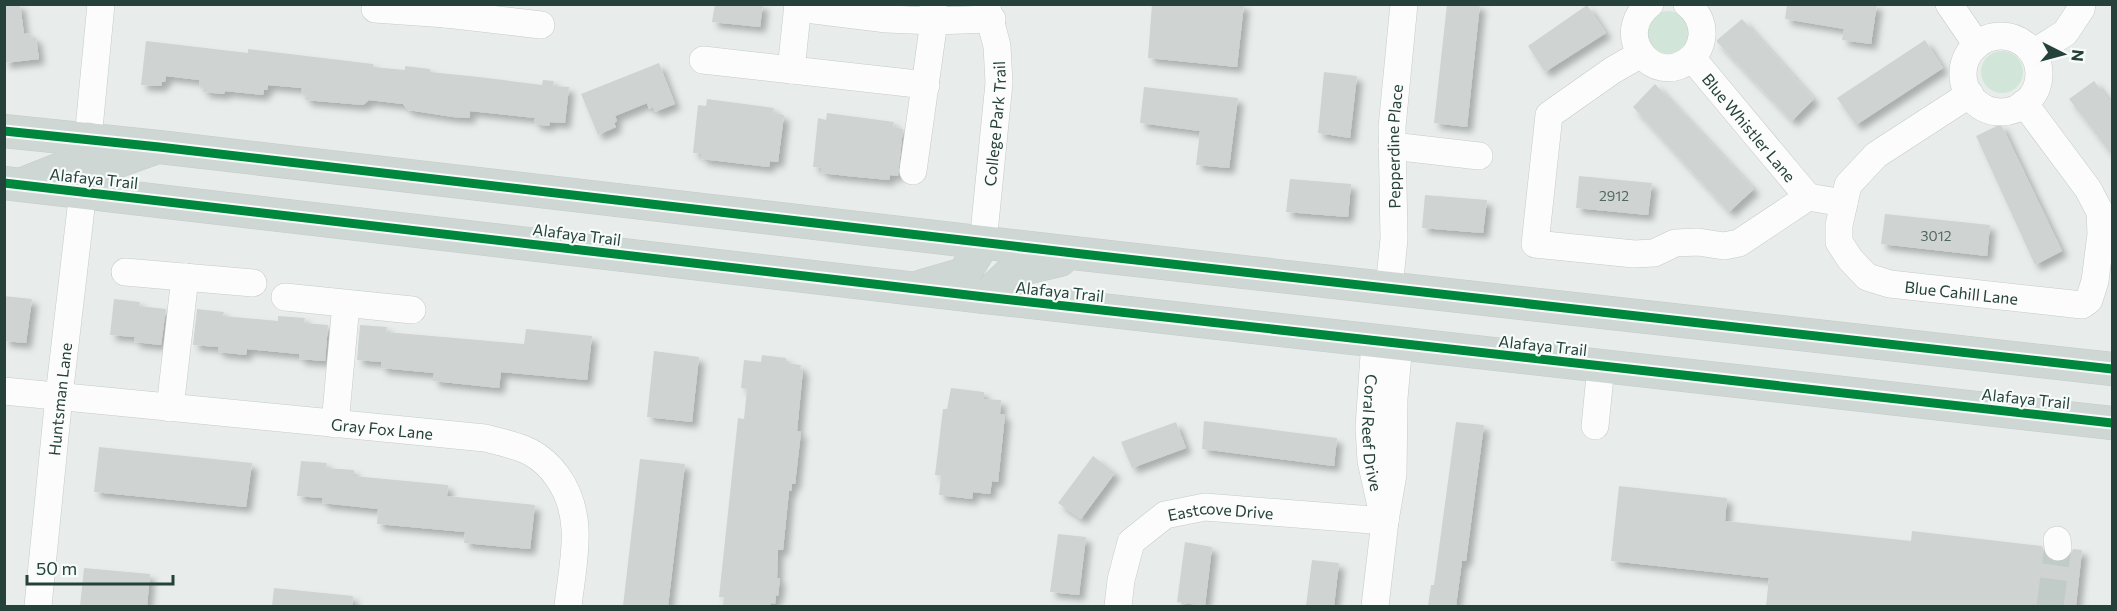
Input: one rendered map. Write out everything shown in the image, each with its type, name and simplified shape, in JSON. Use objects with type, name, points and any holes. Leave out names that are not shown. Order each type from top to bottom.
[{"type":"main road","points":[[4,131],[2112,369]]},
{"type":"main road","points":[[12,184],[68,166],[88,139]]},
{"type":"main road","points":[[83,191],[99,168],[159,147]]},
{"type":"main road","name":"Alafaya Trail","points":[[12,184],[985,297],[2112,423]]},
{"type":"main road","points":[[912,288],[964,274],[983,243]]},
{"type":"main road","points":[[985,297],[1012,271],[1082,254]]},
{"type":"street","points":[[88,139],[101,4]]},
{"type":"street","name":"Pepperdine Place","points":[[1389,288],[1394,239],[1392,146],[1404,4]]},
{"type":"street","points":[[1949,4],[1977,45]]},
{"type":"street","points":[[2033,53],[2065,33],[2082,4]]},
{"type":"street","points":[[791,70],[798,6],[887,19],[934,13],[989,12]]},
{"type":"street","points":[[1644,6],[1638,17],[1634,36],[1641,54],[1660,67],[1683,64],[1692,58],[1702,40],[1697,7]]},
{"type":"street","points":[[375,9],[447,9],[541,26]]},
{"type":"street","name":"College Park Trail","points":[[983,243],[999,83],[997,46],[989,12]]},
{"type":"street","points":[[913,171],[934,13]]},
{"type":"street","points":[[2000,36],[2024,43],[2033,53],[2038,64],[2039,76],[2030,98],[2009,111],[1985,108],[1975,102],[1964,79],[1964,66],[1969,54],[1977,45],[1988,38],[2000,36]]},
{"type":"street","name":"Blue Whistler Lane","points":[[1641,54],[1613,70],[1550,115],[1534,244],[1634,254],[1654,252],[1676,243],[1698,242],[1724,246],[1739,243],[1808,197]]},
{"type":"street","name":"Blue Whistler Lane","points":[[1692,58],[1808,197],[1844,203]]},
{"type":"street","points":[[703,60],[926,85]]},
{"type":"street","name":"Blue Cahill Lane","points":[[1970,94],[1876,155],[1848,184],[1839,225],[1839,242],[1850,259],[1867,277],[1890,284],[2082,305],[2089,300],[2095,281],[2101,234],[2100,212],[2088,189],[2024,103]]},
{"type":"street","points":[[1392,146],[1479,156]]},
{"type":"street","name":"Huntsman Lane","points":[[38,606],[83,191]]},
{"type":"street","points":[[125,272],[253,283]]},
{"type":"street","points":[[170,408],[185,277]]},
{"type":"street","points":[[285,297],[412,310]]},
{"type":"street","points":[[335,424],[346,304]]},
{"type":"street","name":"Coral Reef Drive","points":[[1375,606],[1385,521],[1371,460],[1369,427],[1387,342]]},
{"type":"street","points":[[1595,426],[1601,366]]},
{"type":"street","name":"Gray Fox Lane","points":[[4,391],[485,438],[532,452],[552,469],[565,487],[575,512],[576,540],[568,606]]},
{"type":"street","name":"Eastcove Drive","points":[[1118,606],[1121,580],[1131,542],[1165,515],[1205,507],[1385,521]]},
{"type":"green space","points":[[1668,11],[1683,17],[1689,32],[1683,47],[1668,53],[1653,47],[1647,32],[1653,17]]},
{"type":"green space","points":[[2002,51],[2017,57],[2023,72],[2017,87],[2002,93],[1987,87],[1981,72],[1987,57]]},
{"type":"building","points":[[4,4],[20,4],[24,34],[30,33],[31,38],[36,37],[39,59],[4,63]]},
{"type":"building","points":[[715,4],[763,4],[760,27],[712,22]]},
{"type":"building","points":[[1152,4],[1244,4],[1237,67],[1148,58]]},
{"type":"building","points":[[1447,4],[1480,4],[1467,127],[1434,123]]},
{"type":"building","points":[[1787,4],[1877,4],[1871,44],[1842,40],[1844,29],[1785,19]]},
{"type":"building","points":[[1587,5],[1606,33],[1545,72],[1528,46]]},
{"type":"building","points":[[1742,19],[1814,99],[1792,121],[1717,42]]},
{"type":"building","points":[[1925,40],[1943,68],[1856,125],[1837,98]]},
{"type":"building","points":[[146,41],[248,53],[248,49],[373,64],[373,67],[405,70],[405,66],[430,69],[430,72],[542,85],[543,80],[554,81],[553,86],[569,87],[565,123],[550,122],[549,126],[534,124],[535,118],[470,111],[470,118],[453,117],[408,110],[403,104],[369,100],[363,105],[305,100],[306,95],[301,94],[302,88],[268,85],[263,95],[225,91],[224,94],[203,92],[204,87],[199,86],[199,80],[166,76],[161,86],[141,85]]},
{"type":"building","points":[[659,63],[675,104],[655,112],[653,107],[649,109],[647,103],[615,116],[616,127],[598,135],[581,94]]},
{"type":"building","points":[[1324,72],[1357,76],[1350,138],[1318,133]]},
{"type":"building","points":[[2094,81],[2112,104],[2112,155],[2069,99]]},
{"type":"building","points":[[1655,84],[1754,189],[1729,212],[1633,107]]},
{"type":"building","points":[[1144,87],[1238,98],[1229,168],[1196,165],[1200,131],[1140,123]]},
{"type":"building","points":[[707,99],[774,108],[773,113],[784,115],[778,162],[770,161],[769,167],[701,159],[702,154],[693,153],[698,105],[706,106]]},
{"type":"building","points":[[827,113],[894,122],[893,127],[903,129],[898,176],[890,175],[889,180],[847,176],[821,173],[822,168],[813,167],[818,118],[826,120]]},
{"type":"building","points":[[2001,124],[2062,251],[2035,265],[1976,136]]},
{"type":"building","points":[[1579,176],[1652,183],[1648,215],[1576,208]]},
{"type":"building","points":[[1290,179],[1351,184],[1348,217],[1286,212]]},
{"type":"building","points":[[1425,195],[1487,200],[1483,233],[1422,228]]},
{"type":"building","points":[[1885,214],[1990,225],[1987,256],[1881,244]]},
{"type":"building","points":[[4,296],[32,299],[26,343],[4,341]]},
{"type":"building","points":[[114,299],[140,302],[139,306],[166,309],[161,345],[134,342],[135,337],[110,335]]},
{"type":"building","points":[[197,309],[224,312],[223,316],[278,321],[278,316],[305,318],[304,323],[328,325],[325,361],[299,359],[299,354],[247,349],[246,355],[218,352],[218,347],[193,345]]},
{"type":"building","points":[[360,325],[387,327],[386,332],[524,344],[526,329],[592,336],[587,380],[501,372],[499,388],[433,381],[434,373],[381,368],[381,362],[357,360]]},
{"type":"building","points":[[654,351],[699,357],[692,422],[647,417]]},
{"type":"building","points":[[762,355],[786,358],[786,363],[801,365],[800,369],[803,370],[797,431],[801,432],[795,484],[792,484],[791,491],[789,491],[783,550],[778,550],[777,578],[780,578],[778,596],[776,595],[775,604],[771,603],[770,606],[723,606],[724,597],[719,597],[738,418],[744,419],[747,389],[741,388],[744,360],[761,362]]},
{"type":"building","points":[[951,388],[984,392],[984,399],[1001,400],[1000,414],[1005,415],[998,482],[992,481],[990,494],[973,492],[972,499],[939,495],[941,475],[935,475],[943,409],[947,409]]},
{"type":"building","points":[[1204,421],[1337,438],[1334,466],[1202,449]]},
{"type":"building","points":[[1176,422],[1186,448],[1132,468],[1121,442]]},
{"type":"building","points":[[1456,422],[1484,425],[1466,561],[1462,561],[1456,606],[1428,606],[1431,585],[1434,585]]},
{"type":"building","points":[[99,447],[252,463],[246,507],[94,492]]},
{"type":"building","points":[[1093,456],[1115,473],[1081,519],[1058,503]]},
{"type":"building","points":[[640,459],[685,464],[668,606],[623,606]]},
{"type":"building","points":[[301,461],[327,463],[326,468],[354,470],[354,476],[448,485],[447,496],[535,505],[530,549],[464,543],[465,532],[377,524],[378,509],[322,503],[322,498],[297,496]]},
{"type":"building","points":[[1619,486],[1727,498],[1725,521],[1911,541],[1912,531],[2042,546],[2046,557],[2053,562],[2060,563],[2068,559],[2073,549],[2082,550],[2076,606],[1766,606],[1769,578],[1611,561]]},
{"type":"building","points":[[1058,534],[1086,537],[1079,595],[1050,592]]},
{"type":"building","points":[[1185,542],[1212,547],[1205,606],[1177,602]]},
{"type":"building","points":[[1312,560],[1339,563],[1334,606],[1306,606]]},
{"type":"building","points":[[84,568],[150,574],[147,606],[80,606]]},
{"type":"building","points":[[274,588],[353,596],[352,606],[272,606]]},
{"type":"tunnel","points":[[2050,606],[2058,547]]},
{"type":"cycle path","points":[[4,131],[2112,369]]},
{"type":"cycle path","points":[[4,183],[985,297],[2112,423]]}]
